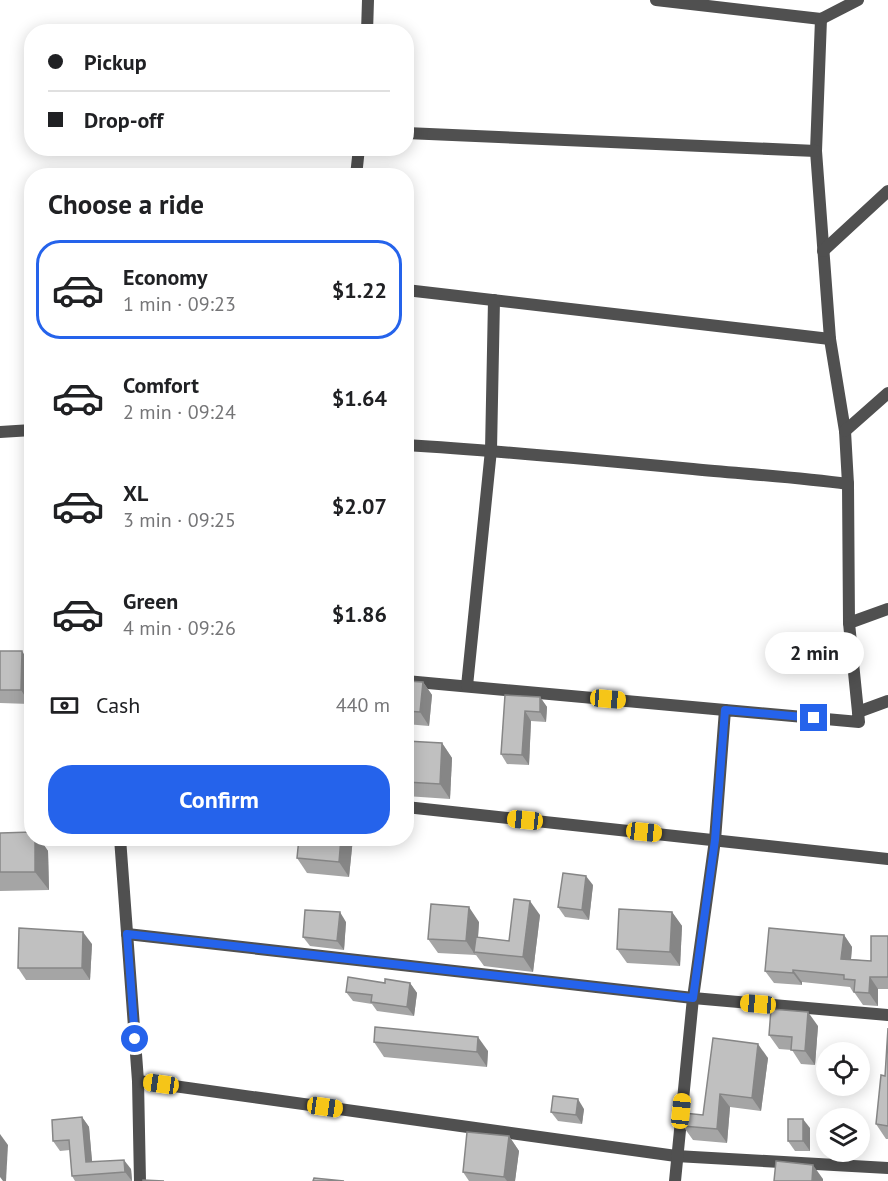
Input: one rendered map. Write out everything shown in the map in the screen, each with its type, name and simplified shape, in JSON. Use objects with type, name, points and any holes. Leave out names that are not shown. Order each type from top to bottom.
[{"type":"street","points":[[367,24],[368,0]]},
{"type":"street","points":[[656,0],[822,19],[858,0]]},
{"type":"street","points":[[414,682],[859,722],[849,623],[848,484],[845,431],[830,339],[816,151],[822,19]]},
{"type":"street","points":[[414,133],[816,151]]},
{"type":"street","points":[[823,251],[888,191]]},
{"type":"street","points":[[414,291],[830,339]]},
{"type":"street","points":[[467,687],[491,450],[494,300]]},
{"type":"street","points":[[845,431],[888,393]]},
{"type":"street","points":[[0,432],[24,430]]},
{"type":"street","points":[[414,445],[792,476],[848,484]]},
{"type":"street","points":[[849,623],[888,609]]},
{"type":"street","points":[[858,712],[888,701]]},
{"type":"street","points":[[675,1181],[693,998],[715,840],[725,710]]},
{"type":"street","points":[[414,808],[888,859]]},
{"type":"street","points":[[121,846],[138,1081],[140,1181]]},
{"type":"street","points":[[127,934],[693,998],[888,1015]]},
{"type":"street","points":[[138,1081],[676,1156],[888,1168]]},
{"type":"building","points":[[0,651],[22,651],[21,690],[0,690]]},
{"type":"building","points":[[414,681],[423,682],[420,712],[414,712]]},
{"type":"building","points":[[505,695],[540,697],[540,712],[525,711],[522,755],[501,754]]},
{"type":"building","points":[[414,741],[442,743],[440,784],[414,782]]},
{"type":"building","points":[[24,832],[24,846],[35,846],[35,872],[0,872],[0,833]]},
{"type":"building","points":[[298,846],[340,846],[339,862],[297,858]]},
{"type":"building","points":[[563,873],[586,876],[582,910],[558,907]]},
{"type":"building","points":[[514,899],[530,901],[523,957],[474,952],[476,937],[509,941]]},
{"type":"building","points":[[431,904],[469,907],[466,941],[428,939]]},
{"type":"building","points":[[619,909],[672,912],[670,952],[617,949]]},
{"type":"building","points":[[305,910],[340,912],[337,941],[303,937]]},
{"type":"building","points":[[19,928],[83,932],[82,968],[18,968]]},
{"type":"building","points":[[769,928],[844,935],[841,959],[871,961],[871,936],[888,936],[888,977],[870,977],[869,993],[854,992],[855,980],[844,979],[844,975],[793,970],[793,973],[765,971]]},
{"type":"building","points":[[348,977],[385,983],[385,979],[410,983],[407,1007],[371,1002],[372,995],[346,992]]},
{"type":"building","points":[[771,1009],[808,1012],[805,1051],[791,1050],[792,1037],[769,1035]]},
{"type":"building","points":[[375,1027],[478,1037],[477,1052],[374,1042]]},
{"type":"building","points":[[888,1028],[888,1126],[876,1124],[881,1075],[885,1076]]},
{"type":"building","points":[[713,1038],[758,1044],[752,1098],[720,1094],[717,1129],[683,1126],[684,1113],[703,1115]]},
{"type":"building","points":[[553,1096],[578,1099],[576,1115],[551,1112]]},
{"type":"building","points":[[82,1117],[86,1162],[124,1160],[125,1172],[72,1176],[69,1140],[53,1141],[52,1120]]},
{"type":"building","points":[[788,1119],[803,1119],[803,1141],[788,1141]]},
{"type":"building","points":[[467,1132],[509,1136],[504,1177],[463,1172]]},
{"type":"building","points":[[776,1161],[813,1165],[812,1181],[774,1181]]},
{"type":"building","points":[[314,1178],[344,1181],[313,1181]]},
{"type":"route","points":[[135,1039],[127,934],[693,998],[715,840],[725,710],[814,718]]}]
